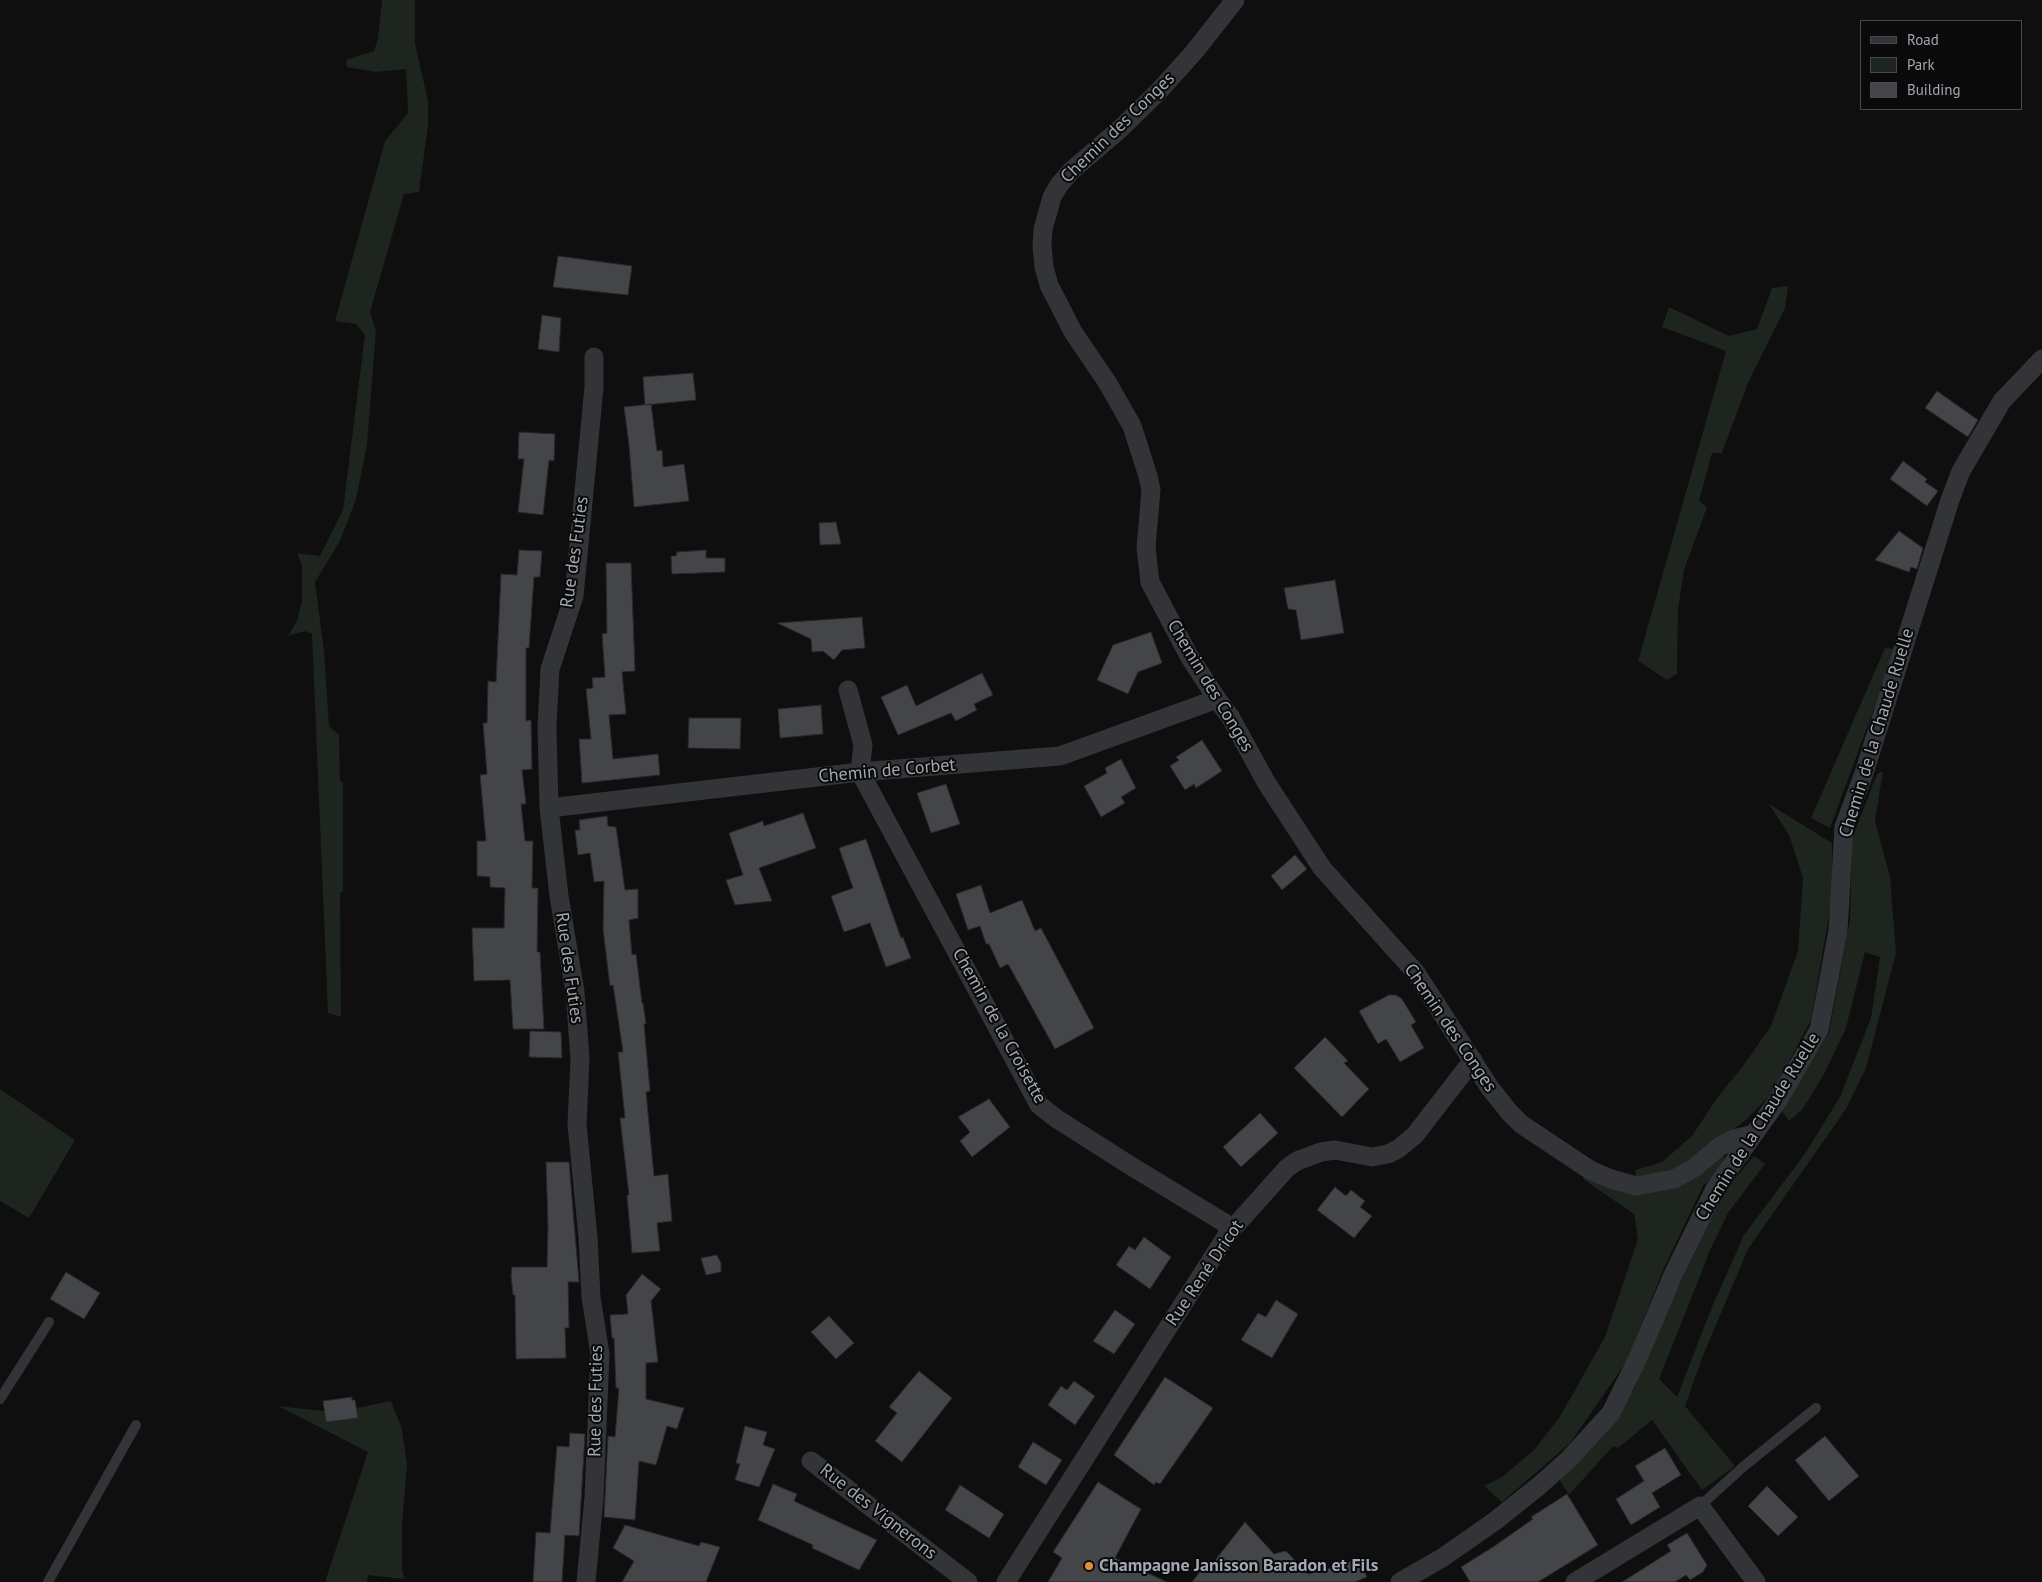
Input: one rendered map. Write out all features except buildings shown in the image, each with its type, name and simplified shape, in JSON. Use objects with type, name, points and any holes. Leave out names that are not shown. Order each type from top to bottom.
[{"type":"street","name":"Chemin des Conges","points":[[1234,0],[1194,52],[1159,91],[1059,184],[1046,213],[1042,246],[1044,268],[1049,285],[1073,332],[1122,405],[1132,426],[1146,468],[1151,490],[1146,547],[1150,582],[1190,656],[1231,718],[1266,782],[1322,868],[1416,973],[1494,1094],[1510,1114],[1590,1170],[1619,1182],[1636,1186],[1674,1179],[1694,1168],[1719,1147],[1734,1139],[1754,1134]]},
{"type":"street","name":"Rue des Futies","points":[[586,1582],[594,1498],[600,1354],[592,1297],[577,1124],[580,1058],[575,992],[559,896],[549,808],[547,727],[550,668],[574,596],[594,387],[594,357]]},
{"type":"street","name":"Chemin de la Chaude Ruelle","points":[[1400,1582],[1442,1558],[1495,1521],[1533,1491],[1569,1459],[1612,1413],[1697,1223],[1716,1187],[1779,1100],[1819,1030],[1838,932],[1844,827],[1864,773],[1950,500],[1961,471],[2002,402],[2018,382],[2042,359]]},
{"type":"street","points":[[848,690],[863,745],[860,772]]},
{"type":"street","name":"Chemin de Corbet","points":[[549,808],[860,772],[1060,756],[1217,699]]},
{"type":"street","name":"Chemin de la Croisette","points":[[860,772],[1039,1105],[1057,1119],[1131,1166],[1233,1228]]},
{"type":"street","name":"Rue René Dricot","points":[[1006,1582],[1233,1228],[1287,1168],[1309,1155],[1335,1150],[1372,1157],[1388,1154],[1398,1149],[1414,1135],[1464,1069],[1473,1060]]},
{"type":"street","name":"Rue des Vignerons","points":[[811,1460],[968,1582]]},
{"type":"street","points":[[1575,1582],[1700,1506],[1756,1582]]},
{"type":"lane","points":[[0,1399],[49,1322]]},
{"type":"lane","points":[[1700,1506],[1743,1467],[1816,1408]]},
{"type":"lane","points":[[48,1582],[136,1425]]},
{"type":"green space","points":[[382,0],[415,0],[415,43],[428,101],[428,125],[419,192],[404,194],[370,312],[376,331],[367,445],[356,499],[340,541],[315,582],[324,651],[329,726],[339,735],[340,780],[343,783],[343,892],[340,893],[341,1017],[328,1013],[312,634],[305,631],[288,636],[297,621],[302,600],[302,566],[297,553],[320,556],[343,510],[365,335],[356,324],[335,321],[385,141],[408,113],[406,69],[376,72],[347,67],[346,60],[374,51],[378,39]]},
{"type":"green space","points":[[1788,286],[1785,308],[1748,383],[1722,453],[1712,453],[1699,501],[1707,507],[1684,570],[1678,609],[1677,674],[1667,680],[1638,661],[1726,351],[1662,327],[1669,307],[1729,336],[1757,329],[1772,288]]},
{"type":"green space","points":[[1885,648],[1896,649],[1830,828],[1811,818]]},
{"type":"green space","points":[[1883,771],[1875,821],[1890,877],[1896,953],[1866,1068],[1846,1109],[1748,1249],[1702,1358],[1685,1406],[1735,1466],[1702,1490],[1652,1420],[1618,1448],[1613,1446],[1569,1495],[1559,1479],[1614,1416],[1634,1389],[1664,1316],[1719,1202],[1730,1184],[1754,1156],[1765,1164],[1728,1213],[1711,1248],[1659,1379],[1677,1397],[1712,1307],[1744,1235],[1804,1155],[1840,1097],[1871,1018],[1880,957],[1865,952],[1846,1028],[1824,1074],[1802,1110],[1789,1121],[1782,1111],[1829,1033],[1850,919],[1852,839],[1877,774]]},
{"type":"green space","points":[[1769,804],[1832,843],[1832,898],[1811,1020],[1774,1091],[1745,1121],[1680,1167],[1655,1177],[1636,1176],[1635,1170],[1662,1162],[1692,1136],[1717,1098],[1743,1066],[1771,1026],[1798,951],[1803,878],[1789,835]]},
{"type":"green space","points":[[0,1089],[75,1140],[29,1218],[0,1201]]},
{"type":"green space","points":[[1722,1150],[1726,1163],[1703,1186],[1664,1268],[1627,1361],[1570,1443],[1502,1502],[1484,1486],[1502,1477],[1534,1450],[1559,1418],[1605,1337],[1638,1239],[1634,1214],[1583,1179],[1586,1176],[1622,1192]]},
{"type":"green space","points":[[391,1401],[402,1429],[407,1465],[402,1526],[402,1570],[404,1579],[368,1575],[367,1582],[325,1582],[368,1452],[278,1406],[324,1411],[326,1421],[358,1418],[357,1408]]},
{"type":"place","name":"Champagne Janisson Baradon et Fils","points":[[1089,1566]]}]
